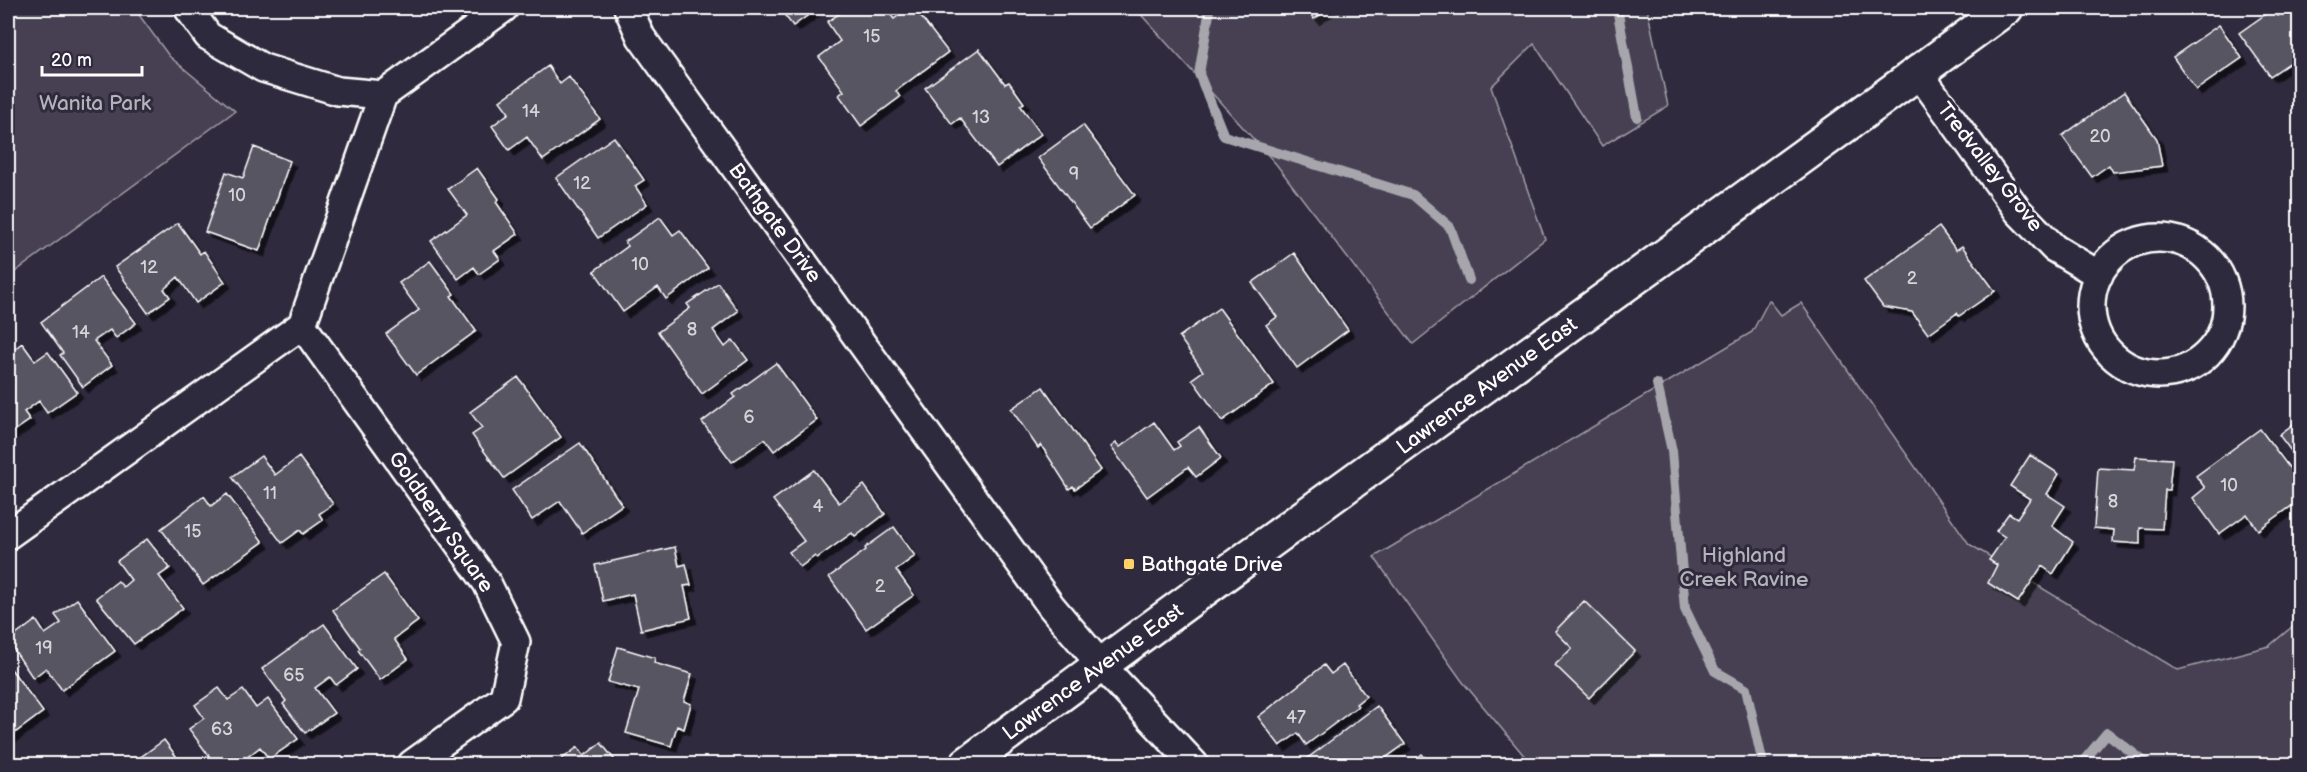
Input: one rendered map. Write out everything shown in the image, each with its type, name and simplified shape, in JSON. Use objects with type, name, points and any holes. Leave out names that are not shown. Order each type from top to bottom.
[{"type":"main road","name":"Lawrence Avenue East","points":[[967,765],[1101,665],[2006,8]]},
{"type":"street","points":[[188,8],[208,36],[263,68],[338,91],[383,95]]},
{"type":"street","points":[[8,535],[302,325],[383,95],[504,8]]},
{"type":"street","name":"Bathgate Drive","points":[[628,8],[641,37],[1051,606],[1101,665],[1194,765]]},
{"type":"street","name":"Tredvalley Grove","points":[[1918,72],[2018,212],[2054,248],[2099,275]]},
{"type":"street","points":[[2150,239],[2172,240],[2192,246],[2209,260],[2221,277],[2227,298],[2226,320],[2219,339],[2204,358],[2184,370],[2161,375],[2138,371],[2117,360],[2101,343],[2093,321],[2091,297],[2099,275],[2111,258],[2129,245],[2150,239]]},
{"type":"street","name":"Goldberry Square","points":[[302,325],[487,584],[516,642],[504,698],[412,765]]},
{"type":"green space","name":"Wanita Park","points":[[8,8],[134,8],[169,56],[235,111],[8,277]]},
{"type":"green space","points":[[1135,8],[1647,8],[1668,106],[1602,146],[1534,44],[1491,87],[1545,239],[1413,344],[1276,164]]},
{"type":"green space","name":"Highland Creek Ravine","points":[[1769,300],[1781,315],[1801,303],[1969,544],[2178,670],[2269,646],[2299,621],[2299,764],[1531,764],[1462,681],[1374,557],[1752,332]]},
{"type":"building","points":[[779,8],[818,8],[793,26]]},
{"type":"building","points":[[848,8],[885,8],[894,19],[909,8],[914,8],[948,52],[896,91],[900,97],[861,126],[839,95],[844,91],[819,57],[840,41],[827,22]]},
{"type":"building","points":[[1306,8],[1330,8],[1314,19]]},
{"type":"building","points":[[2289,8],[2300,8],[2300,56],[2270,76],[2239,33],[2273,9],[2278,16]]},
{"type":"building","points":[[2219,25],[2242,58],[2196,90],[2173,57]]},
{"type":"building","points":[[979,49],[1005,84],[1009,82],[1024,103],[1020,105],[1041,134],[997,167],[960,118],[952,124],[925,88]]},
{"type":"building","points":[[548,66],[560,84],[569,77],[600,119],[543,160],[527,137],[509,150],[492,126],[509,113],[500,101]]},
{"type":"building","points":[[2124,92],[2157,139],[2162,166],[2113,172],[2109,165],[2092,177],[2062,136]]},
{"type":"building","points":[[1083,125],[1135,195],[1090,228],[1038,158]]},
{"type":"building","points":[[614,137],[644,180],[635,186],[647,204],[598,238],[556,178]]},
{"type":"building","points":[[254,147],[290,161],[259,251],[205,232],[226,172],[243,178]]},
{"type":"building","points":[[477,168],[499,199],[496,202],[518,234],[494,251],[500,259],[479,274],[474,267],[458,279],[431,241],[467,215],[448,189]]},
{"type":"building","points":[[660,217],[673,235],[680,230],[708,268],[666,299],[658,287],[623,312],[594,271],[628,246],[625,242]]},
{"type":"building","points":[[178,223],[200,254],[204,251],[225,282],[196,303],[178,277],[164,289],[170,297],[148,313],[115,267]]},
{"type":"building","points":[[1939,227],[1956,250],[1962,246],[1995,291],[1959,316],[1957,313],[1928,334],[1912,312],[1883,307],[1864,281]]},
{"type":"building","points":[[1294,253],[1348,330],[1297,368],[1266,325],[1277,317],[1252,283]]},
{"type":"building","points":[[430,261],[454,294],[451,296],[476,331],[416,375],[386,334],[419,310],[399,283]]},
{"type":"building","points":[[101,277],[136,323],[116,338],[110,330],[94,341],[112,365],[83,387],[60,355],[63,353],[41,322]]},
{"type":"building","points":[[718,283],[738,311],[713,330],[725,347],[733,340],[748,360],[702,394],[658,332],[690,308],[687,304]]},
{"type":"building","points":[[1219,308],[1274,384],[1222,421],[1192,379],[1203,371],[1179,337]]},
{"type":"building","points":[[22,343],[35,361],[48,352],[77,392],[47,413],[39,401],[24,412],[30,420],[8,435],[8,354]]},
{"type":"building","points":[[776,363],[817,420],[774,451],[765,439],[732,462],[702,422],[735,397],[733,394]]},
{"type":"building","points":[[518,377],[561,437],[504,478],[472,435],[482,428],[470,412]]},
{"type":"building","points":[[1043,387],[1101,470],[1075,489],[1073,486],[1069,489],[1041,445],[1038,448],[1011,409]]},
{"type":"building","points":[[2300,419],[2300,463],[2279,435]]},
{"type":"building","points":[[1154,422],[1174,450],[1180,446],[1177,442],[1199,427],[1221,458],[1196,477],[1188,467],[1147,497],[1111,447],[1116,443],[1120,447]]},
{"type":"building","points":[[2260,429],[2300,482],[2300,500],[2258,530],[2247,514],[2219,534],[2193,498],[2205,488],[2196,476]]},
{"type":"building","points":[[580,443],[622,505],[582,533],[560,501],[532,520],[512,490]]},
{"type":"building","points":[[2030,455],[2059,474],[2047,494],[2065,506],[2052,526],[2073,542],[2053,574],[2042,566],[2018,602],[1988,583],[1997,565],[1989,560],[2005,537],[1996,531],[2009,513],[2017,518],[2030,499],[2010,486]]},
{"type":"building","points":[[261,456],[275,475],[299,457],[333,504],[319,514],[323,520],[303,534],[300,530],[282,543],[232,477]]},
{"type":"building","points":[[2136,457],[2172,459],[2169,490],[2165,490],[2162,529],[2140,528],[2140,544],[2113,542],[2114,530],[2094,528],[2098,468],[2134,470]]},
{"type":"building","points":[[814,470],[839,503],[864,485],[885,514],[855,537],[852,533],[800,567],[789,552],[804,541],[773,500]]},
{"type":"building","points":[[227,494],[263,542],[203,585],[161,529],[204,496],[211,506]]},
{"type":"building","points":[[894,527],[915,556],[896,570],[914,595],[866,629],[829,577]]},
{"type":"building","points":[[147,539],[170,568],[159,576],[183,608],[134,644],[96,598],[118,581],[123,587],[131,580],[117,561]]},
{"type":"building","points":[[675,547],[679,566],[686,564],[691,585],[684,586],[691,618],[641,630],[633,594],[603,601],[595,565]]},
{"type":"building","points":[[384,574],[418,621],[394,639],[408,659],[380,680],[333,610]]},
{"type":"building","points":[[77,599],[115,651],[62,690],[46,668],[33,678],[8,641],[36,620],[45,634],[61,623],[55,615]]},
{"type":"building","points":[[1584,601],[1635,651],[1589,698],[1555,665],[1572,648],[1555,631]]},
{"type":"building","points":[[324,624],[357,669],[336,685],[330,677],[315,688],[334,713],[305,733],[283,704],[286,701],[262,669]]},
{"type":"building","points":[[618,647],[655,658],[654,663],[692,674],[684,701],[691,704],[684,729],[677,726],[671,746],[626,733],[639,690],[608,682]]},
{"type":"building","points":[[8,665],[43,712],[8,738]]},
{"type":"building","points":[[1324,665],[1331,674],[1343,665],[1366,696],[1356,704],[1358,706],[1306,745],[1298,733],[1280,746],[1258,717]]},
{"type":"building","points":[[219,688],[228,700],[243,690],[256,708],[268,699],[298,739],[269,759],[260,747],[245,759],[249,764],[215,764],[189,729],[204,718],[195,705]]},
{"type":"building","points":[[1377,706],[1405,744],[1377,764],[1301,763]]},
{"type":"building","points":[[164,740],[182,764],[131,764]]},
{"type":"building","points":[[601,743],[618,764],[555,764],[578,747],[584,756]]},
{"type":"building","points":[[1422,754],[1430,764],[1409,764]]},
{"type":"waterway","points":[[1205,8],[1209,14],[1199,74],[1224,136],[1413,195],[1450,227],[1469,280]]},
{"type":"waterway","points":[[1617,8],[1637,117]]},
{"type":"waterway","points":[[1657,384],[1672,451],[1685,609],[1715,671],[1746,689],[1763,764]]},
{"type":"waterway","points":[[2081,764],[2107,733],[2147,764]]},
{"type":"place","name":"Bathgate Drive","points":[[1129,564]]}]
